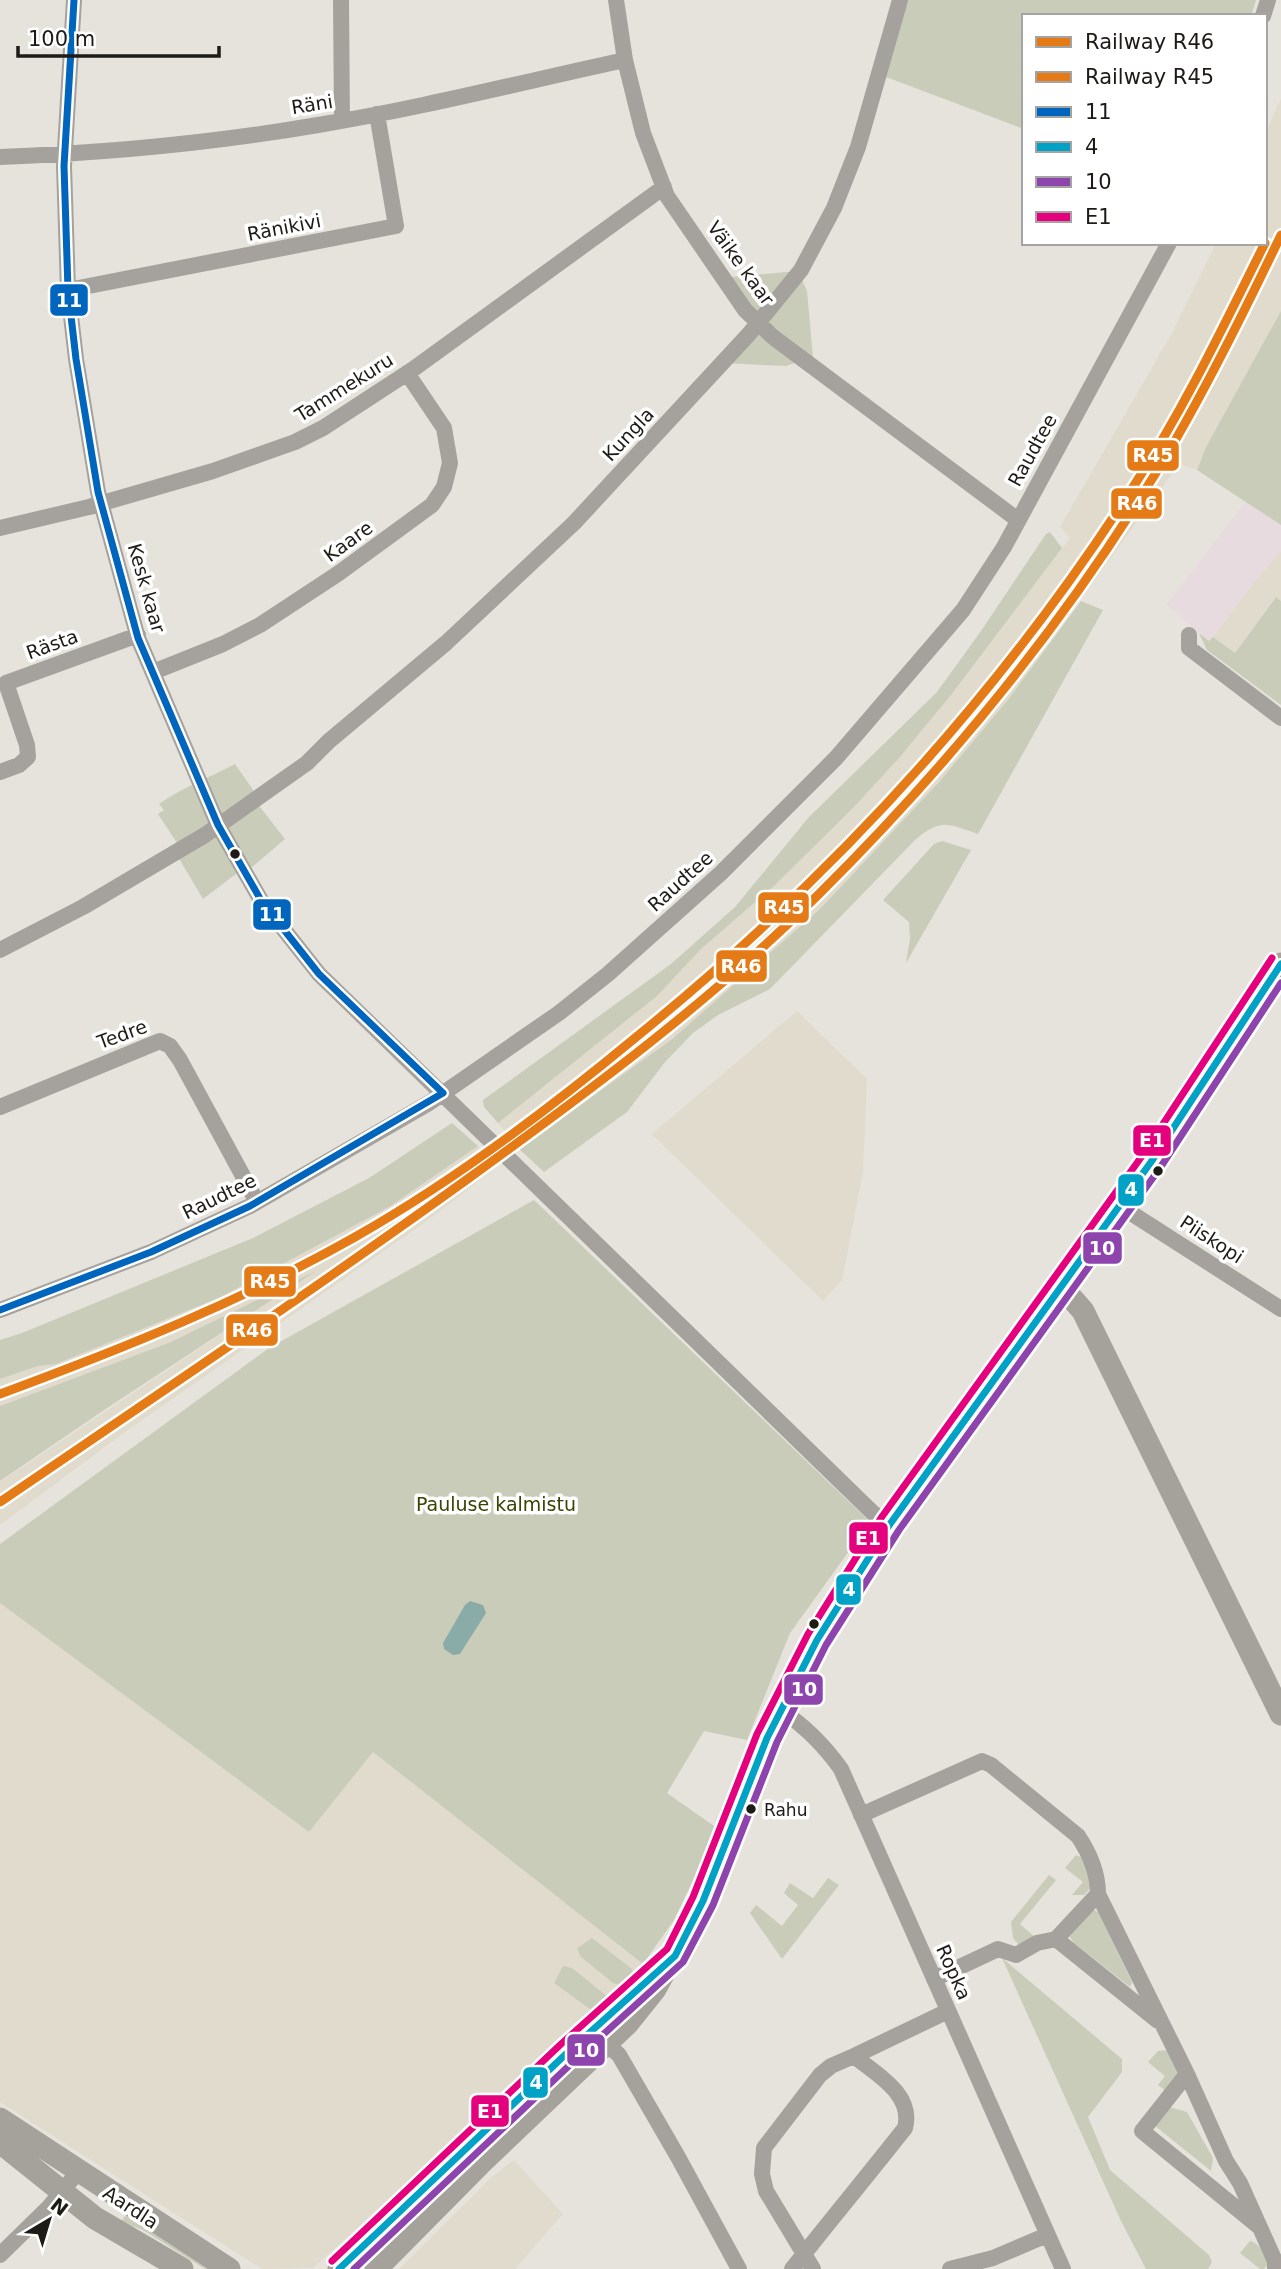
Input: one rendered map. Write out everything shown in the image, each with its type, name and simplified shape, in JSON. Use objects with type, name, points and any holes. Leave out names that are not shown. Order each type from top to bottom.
[{"type":"main road","points":[[381,2266],[483,2161],[627,2024],[655,1989],[702,1901],[767,1738],[817,1640],[890,1524],[1120,1206],[1281,964]]},
{"type":"main road","points":[[1062,1287],[1083,1311],[1281,1714]]},
{"type":"main road","points":[[339,2269],[567,2053],[674,1956]]},
{"type":"main road","name":"Aardla","points":[[0,2119],[229,2269]]},
{"type":"main road","name":"Aardla","points":[[0,2143],[95,2218],[182,2269]]},
{"type":"street","name":"Kesk kaar","points":[[74,0],[64,155],[68,289],[76,359],[101,503],[138,635],[218,825],[262,902],[319,974],[873,1513],[890,1524]]},
{"type":"street","points":[[341,0],[342,121]]},
{"type":"street","name":"Väike kaar","points":[[616,0],[625,60],[643,133],[667,196],[745,310],[774,337],[1018,520]]},
{"type":"street","name":"Kungla","points":[[0,950],[83,907],[205,835],[307,763],[328,741],[465,625],[574,523],[759,323],[801,270],[834,208],[858,147],[900,0]]},
{"type":"street","name":"Räni","points":[[0,158],[64,155],[198,141],[342,121],[625,60]]},
{"type":"street","name":"Ränikivi","points":[[68,289],[396,226],[377,114]]},
{"type":"street","name":"Tammekuru","points":[[0,528],[213,471],[295,442],[323,428],[407,373],[664,187]]},
{"type":"street","name":"Raudtee","points":[[0,1310],[151,1252],[257,1202],[443,1093],[559,1013],[608,974],[713,881],[862,729],[937,643],[989,572],[1168,245]]},
{"type":"street","name":"Kaare","points":[[153,672],[223,644],[260,625],[339,573],[432,505],[444,486],[450,463],[444,428],[407,373]]},
{"type":"street","name":"Rästa","points":[[0,772],[19,765],[28,757],[27,745],[6,683],[138,635]]},
{"type":"street","points":[[1189,635],[1189,648],[1281,718]]},
{"type":"street","name":"Tedre","points":[[0,1107],[160,1041],[170,1046],[180,1060],[257,1202]]},
{"type":"street","name":"Piiskopi","points":[[1120,1206],[1281,1309]]},
{"type":"street","name":"Ropka","points":[[781,1710],[802,1724],[841,1769],[1063,2269]]},
{"type":"street","points":[[861,1815],[982,1761],[991,1765],[1078,1836],[1087,1850],[1098,1878],[1098,1894],[1260,2228],[1275,2261],[1275,2269]]},
{"type":"street","points":[[934,1979],[998,1949],[1016,1955],[1037,1943],[1056,1939],[1098,1894]]},
{"type":"street","points":[[1056,1939],[1162,2024]]},
{"type":"street","points":[[813,2269],[766,2191],[762,2175],[765,2148],[820,2075],[831,2066],[948,2011]]},
{"type":"street","points":[[607,2044],[619,2055],[739,2269]]},
{"type":"street","points":[[792,2269],[905,2128],[908,2118],[896,2090],[854,2056]]},
{"type":"street","points":[[1187,2074],[1142,2131],[1260,2228]]},
{"type":"street","points":[[0,2255],[78,2172]]},
{"type":"street","points":[[950,2269],[993,2258],[1047,2235]]},
{"type":"shaded area","points":[[1281,99],[1281,311],[1206,447],[1197,470],[1179,464],[1007,701],[939,782],[821,908],[671,1040],[519,1149],[498,1123],[657,996],[701,949],[775,885],[854,807],[951,695],[1070,538],[1060,527],[1172,333],[1215,245],[1267,245],[1267,130]]},
{"type":"shaded area","points":[[1246,501],[1281,525],[1281,551],[1210,641],[1166,605]]},
{"type":"shaded area","points":[[1281,551],[1281,601],[1275,597],[1235,653],[1213,637]]},
{"type":"shaded area","points":[[797,1011],[867,1079],[863,1172],[842,1280],[823,1301],[652,1134]]},
{"type":"shaded area","points":[[478,1146],[499,1165],[431,1218],[125,1432],[0,1525],[0,1482],[308,1276],[171,1342],[0,1406],[0,1379],[38,1366],[56,1364],[221,1297],[389,1207]]},
{"type":"shaded area","points":[[0,1603],[309,1832],[373,1752],[643,1964],[538,2065],[313,2268],[262,2269],[0,2102]]},
{"type":"shaded area","points":[[514,2160],[563,2214],[515,2269],[399,2269],[492,2177]]},
{"type":"green space","points":[[907,0],[1256,0],[1252,14],[1022,14],[1022,128],[886,77]]},
{"type":"green space","points":[[798,271],[807,291],[814,369],[803,360],[786,366],[722,363],[758,324],[720,278]]},
{"type":"green space","points":[[1281,311],[1281,525],[1197,470],[1206,447]]},
{"type":"green space","points":[[1050,532],[1062,548],[951,695],[854,807],[775,885],[701,949],[657,996],[498,1123],[484,1107],[483,1100],[671,964],[735,907],[809,817],[937,692],[1046,534]]},
{"type":"green space","points":[[1276,597],[1281,601],[1281,705],[1207,650],[1199,633],[1209,641],[1213,637],[1235,653]]},
{"type":"green space","points":[[1081,601],[1103,610],[978,834],[946,825],[933,828],[916,839],[770,989],[718,1015],[693,1033],[665,1062],[627,1112],[544,1172],[519,1149],[671,1040],[821,908],[939,782],[1007,701]]},
{"type":"green space","points":[[235,764],[256,794],[253,798],[285,839],[244,874],[241,870],[203,899],[174,850],[179,846],[158,814],[164,810],[159,804]]},
{"type":"green space","points":[[942,841],[971,850],[906,963],[910,939],[909,922],[883,900],[934,844]]},
{"type":"green space","points":[[452,1123],[478,1146],[389,1207],[221,1297],[56,1364],[38,1366],[0,1379],[0,1340],[253,1238],[369,1178]]},
{"type":"green space","name":"Pauluse kalmistu","points":[[534,1200],[870,1522],[790,1633],[747,1740],[704,1731],[667,1793],[714,1826],[674,1920],[643,1964],[373,1752],[309,1832],[0,1603],[0,1544],[269,1348]]},
{"type":"green space","points":[[316,1271],[0,1481],[0,1406],[171,1342]]},
{"type":"green space","points":[[1076,1855],[1084,1859],[1094,1877],[1090,1889],[1084,1895],[1072,1895],[1083,1882],[1065,1868]]},
{"type":"green space","points":[[1049,1875],[1056,1880],[1020,1924],[1037,1939],[1021,1947],[1013,1938],[1011,1922]]},
{"type":"green space","points":[[828,1878],[839,1885],[782,1959],[750,1913],[756,1905],[782,1926],[798,1905],[784,1893],[790,1883],[813,1898]]},
{"type":"green space","points":[[1090,1908],[1098,1912],[1132,1982],[1130,1987],[1074,1943],[1069,1936]]},
{"type":"green space","points":[[592,1938],[632,1969],[633,1972],[620,1985],[613,1983],[580,1956],[577,1948]]},
{"type":"green space","points":[[1002,1958],[1122,2059],[1122,2072],[1088,2117],[1110,2170],[1209,2255],[1212,2262],[1208,2269],[1146,2269],[1121,2221]]},
{"type":"green space","points":[[563,1966],[572,1968],[608,1997],[598,2008],[590,2009],[554,1983]]},
{"type":"green space","points":[[1168,2050],[1180,2074],[1166,2091],[1158,2085],[1165,2076],[1148,2062],[1158,2051]]},
{"type":"green space","points":[[1169,2107],[1187,2112],[1213,2158],[1211,2171],[1154,2125]]},
{"type":"green space","points":[[127,2213],[216,2269],[205,2269],[143,2230],[121,2222]]},
{"type":"green space","points":[[1250,2241],[1257,2244],[1264,2253],[1268,2264],[1264,2269],[1260,2269],[1240,2253]]},
{"type":"water","points":[[470,1601],[483,1605],[486,1613],[460,1654],[453,1655],[444,1649],[443,1643]]},
{"type":"rail line","name":"R46","points":[[0,1502],[236,1342],[560,1111],[650,1043],[736,971],[819,894],[870,842],[967,734],[1013,678],[1099,561],[1190,414],[1281,235]]},
{"type":"rail line","name":"R45","points":[[0,1394],[225,1303],[355,1237],[428,1193],[568,1092],[707,977],[777,914],[908,781],[969,711],[1083,562],[1171,425],[1264,245]]},
{"type":"transit line","name":"11","points":[[74,0],[64,166],[68,290],[76,359],[98,492],[138,638],[218,825],[262,902],[319,974],[443,1093]]},
{"type":"transit line","name":"E1","points":[[332,2261],[560,2045],[667,1949],[693,1897],[757,1734],[808,1634],[881,1518],[1142,1156],[1272,958]]},
{"type":"transit line","name":"4","points":[[339,2269],[567,2053],[675,1956],[703,1901],[767,1738],[817,1640],[890,1524],[1151,1162],[1281,964]]},
{"type":"transit line","name":"10","points":[[354,2269],[683,1962],[713,1905],[777,1742],[826,1645],[899,1530],[1160,1168],[1281,983]]},
{"type":"transit line","name":"11","points":[[0,1310],[151,1252],[250,1206],[443,1093]]},
{"type":"place","name":"Rahu","points":[[751,1809]]}]
